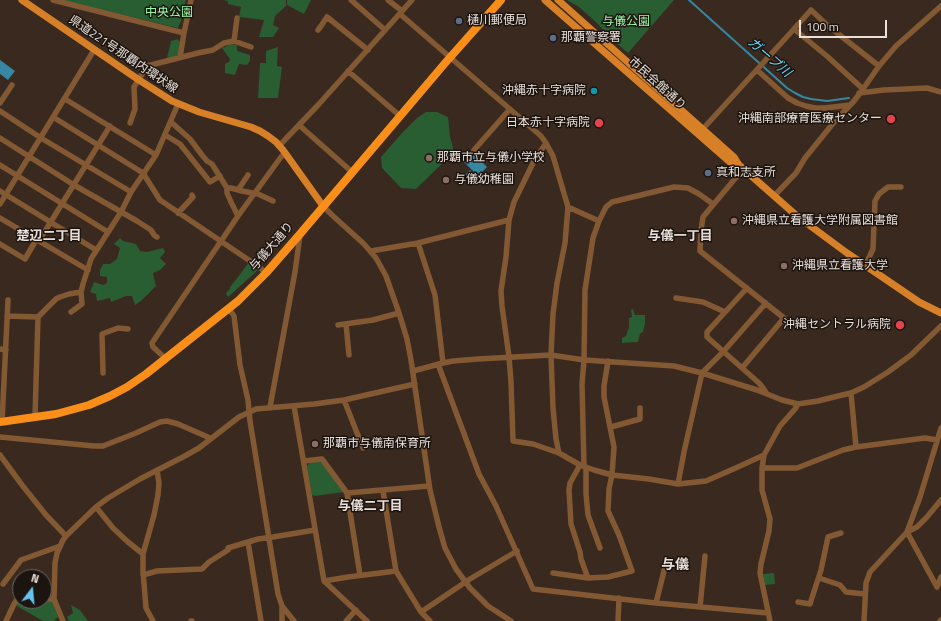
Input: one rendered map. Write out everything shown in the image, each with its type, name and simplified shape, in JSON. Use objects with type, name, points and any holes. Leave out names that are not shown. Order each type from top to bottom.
[{"type":"highway","name":"与儀大通り","points":[[1,422],[56,414],[78,408],[110,396],[138,380],[246,294],[300,234],[449,57],[501,0]]},
{"type":"main road","name":"県道221号那覇内環状線","points":[[22,0],[158,93],[178,104],[199,112],[256,129],[268,136],[285,153],[323,206]]},
{"type":"main road","name":"市民会館通り","points":[[545,0],[700,132],[734,157],[741,167],[816,232],[919,302],[941,314]]},
{"type":"main road","name":"市民会館通り","points":[[558,0],[700,132]]},
{"type":"street","points":[[53,0],[184,33]]},
{"type":"street","points":[[180,57],[192,0]]},
{"type":"street","points":[[351,0],[386,30]]},
{"type":"street","points":[[388,0],[449,57],[541,136],[553,156],[568,207],[565,243],[557,283],[553,314],[551,355],[553,408],[559,453]]},
{"type":"street","points":[[279,146],[412,0]]},
{"type":"street","points":[[774,196],[796,173],[805,158],[835,121],[852,103],[879,66],[896,46],[941,6]]},
{"type":"street","points":[[700,132],[811,10],[827,25],[879,66]]},
{"type":"street","points":[[318,30],[327,17],[368,50]]},
{"type":"street","points":[[234,41],[237,18]]},
{"type":"street","points":[[794,29],[828,57],[860,92]]},
{"type":"street","points":[[130,123],[135,109],[134,87],[148,66],[213,50],[224,43],[234,41],[251,47]]},
{"type":"street","points":[[0,204],[94,50]]},
{"type":"street","points":[[758,69],[788,98],[797,103],[815,108],[825,108],[852,103]]},
{"type":"street","points":[[348,71],[400,116]]},
{"type":"street","points":[[0,103],[12,85]]},
{"type":"street","points":[[860,92],[927,88],[941,92]]},
{"type":"street","points":[[65,99],[156,155]]},
{"type":"street","points":[[71,312],[82,304],[81,292],[83,284],[96,250],[121,212],[143,173],[156,155],[178,104]]},
{"type":"street","points":[[474,150],[510,109]]},
{"type":"street","points":[[0,111],[41,138],[131,192]]},
{"type":"street","points":[[53,117],[143,173],[160,200],[266,273]]},
{"type":"street","points":[[171,122],[190,139],[207,161],[212,164],[227,188],[230,202],[238,216]]},
{"type":"street","points":[[299,125],[352,172]]},
{"type":"street","points":[[0,244],[25,259],[63,203],[110,126]]},
{"type":"street","points":[[165,135],[180,144],[210,182],[220,176]]},
{"type":"street","points":[[0,138],[137,221],[157,236]]},
{"type":"street","points":[[546,143],[524,180],[514,202],[509,220],[501,293],[509,357],[513,441],[533,444],[559,453],[583,466],[612,475],[649,478],[678,484],[706,481],[764,455]]},
{"type":"street","points":[[165,358],[153,347],[152,343],[238,216],[285,153]]},
{"type":"street","points":[[0,164],[108,232]]},
{"type":"street","points":[[741,167],[703,218],[700,251],[784,318],[742,368]]},
{"type":"street","points":[[238,190],[248,175]]},
{"type":"street","points":[[865,266],[873,249],[875,201],[879,194],[888,187],[902,186]]},
{"type":"street","points":[[600,548],[588,515],[583,466],[582,384],[584,360],[585,290],[593,238],[598,221],[606,207],[612,202],[674,187],[688,188],[713,204]]},
{"type":"street","points":[[227,188],[258,194],[274,201]]},
{"type":"street","points":[[0,191],[96,250]]},
{"type":"street","points":[[178,213],[193,197],[192,195]]},
{"type":"street","points":[[323,206],[360,239],[371,251],[382,269],[399,313],[408,344],[413,371],[429,486],[443,541],[451,561],[475,594],[488,606],[511,621]]},
{"type":"street","points":[[568,207],[598,221]]},
{"type":"street","points":[[0,218],[88,270]]},
{"type":"street","points":[[371,251],[418,242],[509,220]]},
{"type":"street","points":[[270,407],[295,272],[300,234]]},
{"type":"street","points":[[418,242],[435,295],[440,364],[479,474],[517,551],[533,589],[656,603],[768,613]]},
{"type":"street","points":[[747,288],[707,332],[707,337],[759,383],[767,394]]},
{"type":"street","points":[[35,418],[38,317],[56,299],[69,294],[81,292]]},
{"type":"street","points":[[676,298],[703,302],[725,312]]},
{"type":"street","points":[[1,422],[3,349],[8,314],[8,300]]},
{"type":"street","points":[[678,484],[702,373],[723,352],[766,303]]},
{"type":"street","points":[[0,309],[8,314],[38,317]]},
{"type":"street","points":[[228,309],[234,316],[240,365],[249,404],[248,412],[278,594],[282,606],[283,621],[288,619],[293,620]]},
{"type":"street","points":[[338,325],[374,320],[399,313]]},
{"type":"street","points":[[346,324],[349,355]]},
{"type":"street","points":[[413,371],[440,364],[478,359],[551,355],[584,360],[674,366],[702,373],[798,404],[851,393],[864,387],[911,355],[941,326]]},
{"type":"street","points":[[102,372],[102,334],[118,328],[128,328]]},
{"type":"street","points":[[553,573],[588,578],[608,577],[632,571],[619,535],[608,511],[614,446],[604,397],[604,386],[608,361]]},
{"type":"street","points":[[63,621],[54,599],[55,563],[57,553],[66,536],[96,507],[108,498],[199,448],[239,417],[256,409],[344,400],[415,384]]},
{"type":"street","points":[[851,393],[856,447]]},
{"type":"street","points":[[344,400],[364,448]]},
{"type":"street","points":[[770,621],[760,573],[769,531],[770,519],[762,490],[762,468],[764,455],[780,426],[798,404]]},
{"type":"street","points":[[294,406],[324,581],[367,621]]},
{"type":"street","points":[[611,427],[640,419],[640,408]]},
{"type":"street","points":[[0,437],[103,446],[130,436],[160,422],[167,421],[178,424],[210,438]]},
{"type":"street","points":[[941,428],[920,497],[907,532],[936,587],[941,577]]},
{"type":"street","points":[[762,468],[796,468],[843,450],[856,447],[925,438],[937,440]]},
{"type":"street","points":[[0,455],[31,496],[66,536]]},
{"type":"street","points":[[304,461],[322,459],[347,493],[360,575]]},
{"type":"street","points":[[583,466],[570,483],[569,490],[571,524],[588,578]]},
{"type":"street","points":[[152,621],[146,608],[143,554],[158,495],[159,483],[157,470]]},
{"type":"street","points":[[347,493],[429,486]]},
{"type":"street","points":[[383,491],[396,571],[421,612],[430,621]]},
{"type":"street","points":[[864,621],[866,583],[870,572],[907,532],[917,527],[927,517],[941,500]]},
{"type":"street","points":[[96,507],[113,528],[143,554]]},
{"type":"street","points":[[143,575],[157,571],[202,569],[228,549],[258,538],[315,530]]},
{"type":"street","points":[[798,602],[810,604],[819,578],[828,537],[841,533]]},
{"type":"street","points":[[248,542],[261,621]]},
{"type":"street","points":[[3,584],[21,560],[60,546]]},
{"type":"street","points":[[421,612],[465,582],[517,551]]},
{"type":"street","points":[[700,607],[705,556]]},
{"type":"street","points":[[656,603],[665,566]]},
{"type":"street","points":[[324,581],[396,571]]},
{"type":"street","points":[[819,578],[840,585],[846,592],[865,594]]},
{"type":"street","points":[[618,621],[619,598]]},
{"type":"street","points":[[282,606],[293,620]]},
{"type":"street","points":[[6,621],[12,608]]},
{"type":"street","points":[[346,621],[356,610]]},
{"type":"green space","name":"中央公園","points":[[60,0],[186,0],[178,28]]},
{"type":"green space","points":[[223,0],[286,0],[286,6],[275,16],[273,25],[279,28],[273,37],[259,37],[264,20],[239,17],[241,7],[228,4],[228,1]]},
{"type":"green space","points":[[287,0],[311,0],[304,14],[287,5]]},
{"type":"green space","name":"与儀公園","points":[[567,0],[674,0],[628,53],[606,34],[599,25],[579,7]]},
{"type":"green space","points":[[178,39],[180,42],[179,53],[177,56],[167,58],[171,41]]},
{"type":"green space","points":[[231,44],[237,45],[237,51],[250,55],[250,61],[247,65],[239,64],[235,75],[225,73],[225,64],[229,62],[230,59],[222,48]]},
{"type":"green space","points":[[278,47],[277,66],[282,67],[278,98],[258,98],[260,63],[266,63],[266,51]]},
{"type":"green space","points":[[426,112],[437,112],[448,117],[450,136],[454,152],[416,189],[401,188],[382,168],[381,157],[417,118]]},
{"type":"green space","points":[[120,238],[123,241],[136,244],[140,251],[147,252],[163,248],[165,252],[160,258],[166,264],[160,270],[153,273],[156,286],[135,305],[132,296],[126,296],[111,302],[110,298],[97,301],[96,294],[90,292],[94,282],[103,285],[107,283],[107,277],[100,276],[100,270],[103,264],[110,264],[117,259],[120,248],[114,244]]},
{"type":"green space","points":[[249,262],[259,269],[228,297],[226,293]]},
{"type":"green space","points":[[633,309],[635,315],[645,315],[643,332],[640,334],[638,342],[622,343],[622,338],[626,336],[629,327],[629,318],[632,317],[631,310]]},
{"type":"green space","points":[[319,461],[323,462],[344,492],[315,496],[312,495],[307,466],[309,463]]},
{"type":"green space","points":[[774,573],[775,584],[765,585],[763,574]]},
{"type":"green space","points":[[53,601],[59,616],[54,621],[43,621],[22,609],[52,609]]},
{"type":"green space","points":[[71,605],[80,610],[88,621],[69,621],[67,617],[73,613]]},
{"type":"water","points":[[0,60],[15,71],[8,80],[0,74]]},
{"type":"water","points":[[471,151],[487,167],[478,176],[462,160]]},
{"type":"water","points":[[470,170],[476,177],[471,182],[465,175]]},
{"type":"waterway","name":"ガーブ川","points":[[689,0],[787,88],[795,93],[803,97],[827,101],[849,98]]},
{"type":"place","name":"樋川郵便局","points":[[459,21]]},
{"type":"place","name":"那覇警察署","points":[[553,38]]},
{"type":"place","name":"沖縄赤十字病院","points":[[594,91]]},
{"type":"place","name":"沖縄南部療育医療センター","points":[[891,119]]},
{"type":"place","name":"日本赤十字病院","points":[[599,123]]},
{"type":"place","name":"那覇市立与儀小学校","points":[[429,158]]},
{"type":"place","name":"真和志支所","points":[[708,173]]},
{"type":"place","name":"与儀幼稚園","points":[[446,180]]},
{"type":"place","name":"沖縄県立看護大学附属図書館","points":[[734,221]]},
{"type":"place","name":"沖縄県立看護大学","points":[[784,266]]},
{"type":"place","name":"沖縄セントラル病院","points":[[900,325]]},
{"type":"place","name":"那覇市与儀南保育所","points":[[315,444]]},
{"type":"district","name":"楚辺二丁目","points":[[49,237]]},
{"type":"district","name":"与儀一丁目","points":[[680,237]]},
{"type":"district","name":"与儀二丁目","points":[[370,507]]},
{"type":"district","name":"与儀","points":[[675,566]]}]
